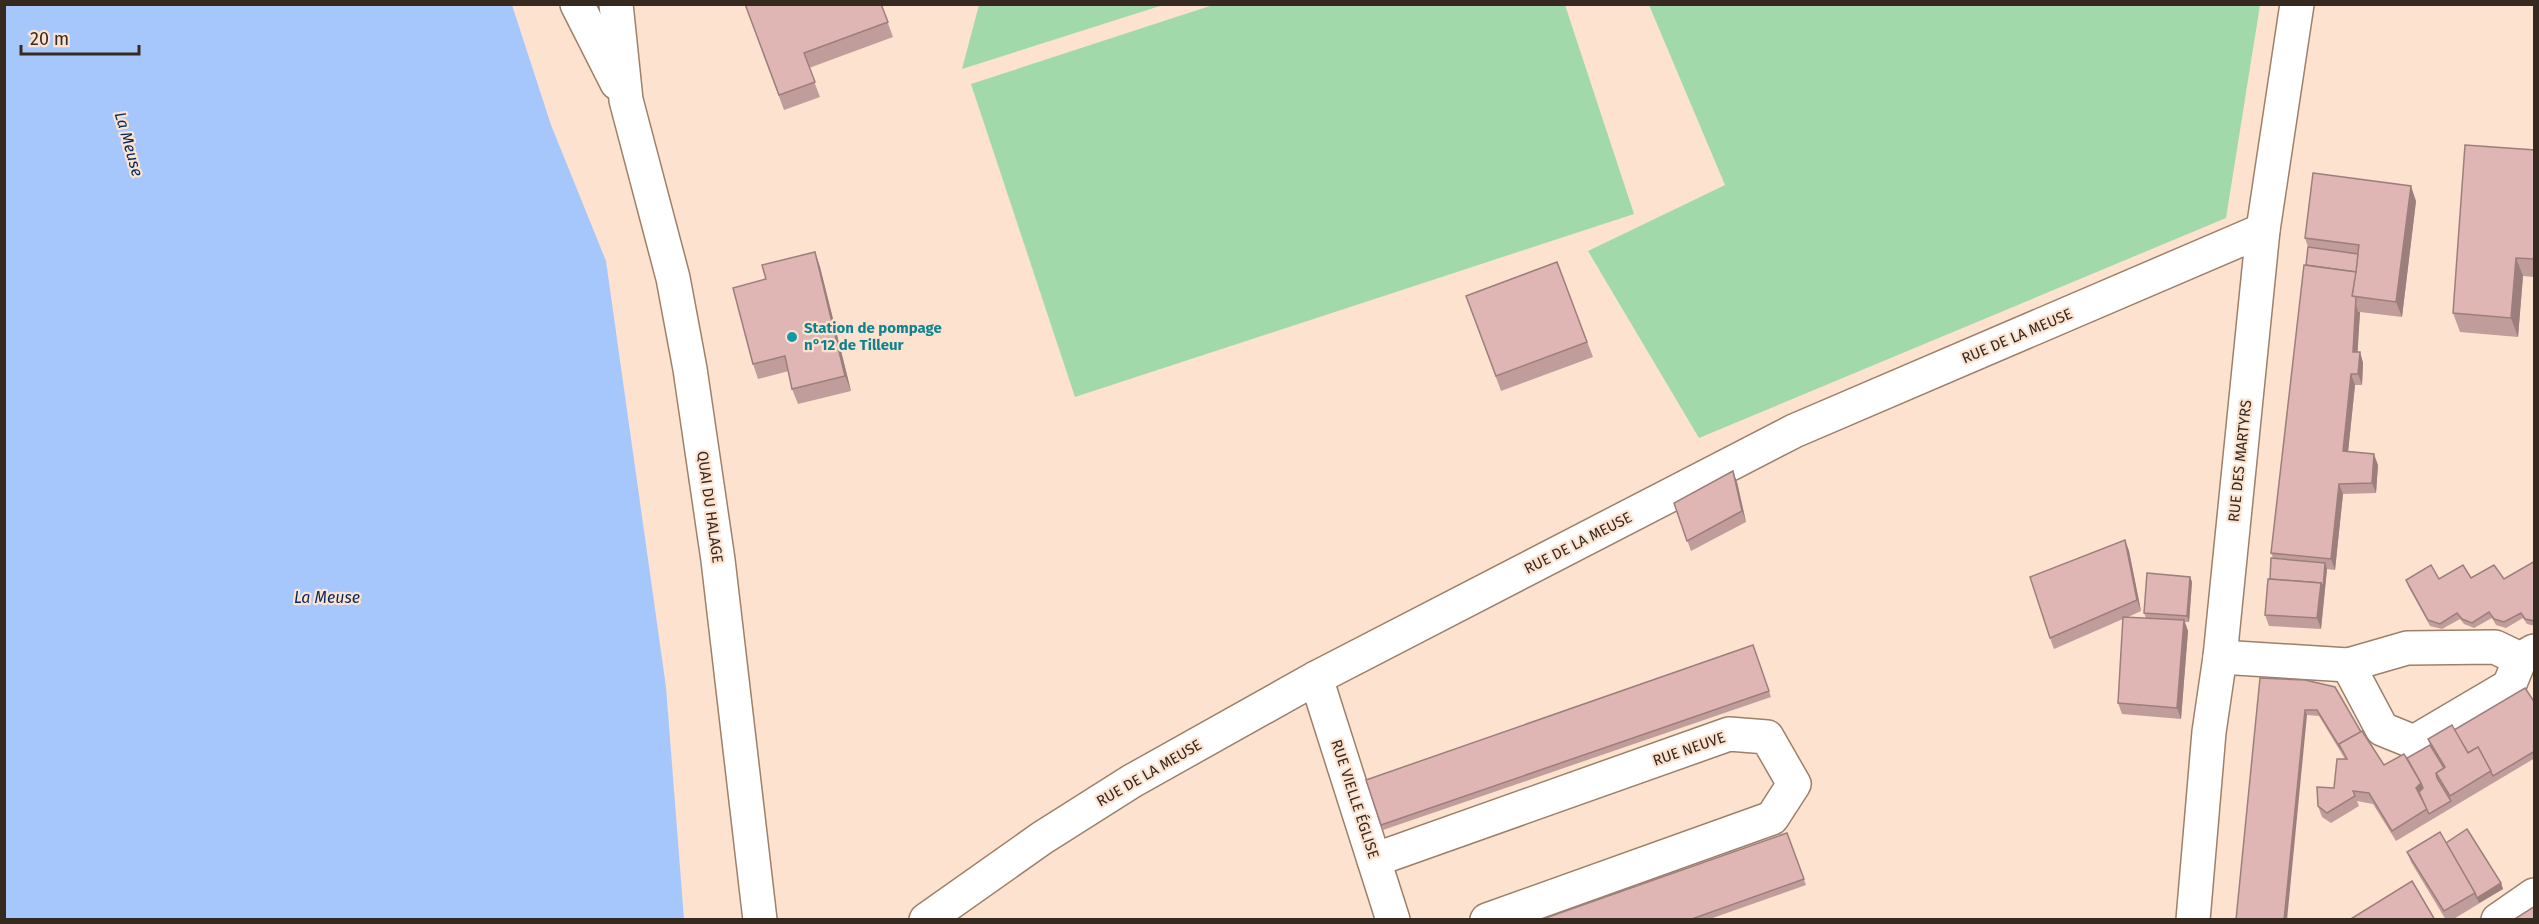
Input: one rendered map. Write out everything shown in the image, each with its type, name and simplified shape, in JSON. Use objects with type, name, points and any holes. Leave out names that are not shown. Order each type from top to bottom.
[{"type":"street","name":"QUAI DU HALAGE","points":[[577,4],[626,100]]},
{"type":"street","name":"QUAI DU HALAGE","points":[[616,4],[626,100],[673,278],[690,369],[721,584],[760,920]]},
{"type":"street","name":"RUE DES MARTYRS","points":[[2193,920],[2209,732],[2220,657],[2263,230],[2296,4]]},
{"type":"street","name":"RUE DE LA MEUSE","points":[[926,920],[1042,838],[1132,781],[1316,678],[1794,432],[2263,230]]},
{"type":"street","points":[[2220,657],[2348,665],[2407,648],[2495,647],[2527,655],[2509,686],[2414,742],[2382,729],[2348,665]]},
{"type":"street","name":"RUE VIELLE ÉGLISE","points":[[1316,678],[1393,920]]},
{"type":"street","name":"RUE NEUVE","points":[[1374,860],[1729,734],[1767,737],[1794,784],[1772,818],[1487,920]]},
{"type":"street","points":[[2498,920],[2535,895]]},
{"type":"green space","points":[[979,4],[1163,5],[962,69]]},
{"type":"green space","points":[[1216,4],[1565,5],[1634,214],[1075,397],[971,84]]},
{"type":"green space","points":[[1649,5],[2260,5],[2226,218],[1699,438],[1588,251],[1725,185]]},
{"type":"water","name":"La Meuse","points":[[5,4],[512,5],[551,125],[606,261],[666,687],[684,919],[5,919]]},
{"type":"building","points":[[745,4],[881,4],[888,22],[804,53],[815,82],[779,95]]},
{"type":"building","points":[[2465,145],[2535,150],[2535,259],[2516,258],[2511,318],[2453,313]]},
{"type":"building","points":[[2313,173],[2411,186],[2396,302],[2352,296],[2359,245],[2305,238]]},
{"type":"building","points":[[2308,247],[2358,254],[2356,272],[2306,265]]},
{"type":"building","name":"Station de pompage n°12 de Tilleur","points":[[815,252],[845,376],[792,389],[785,356],[753,364],[733,288],[766,279],[762,265]]},
{"type":"building","points":[[1557,262],[1587,342],[1496,376],[1466,296]]},
{"type":"building","points":[[2304,265],[2356,272],[2352,296],[2356,297],[2353,352],[2360,352],[2358,374],[2351,374],[2343,451],[2374,454],[2372,483],[2339,484],[2331,559],[2271,553]]},
{"type":"building","points":[[1733,471],[1742,511],[1687,541],[1674,503]]},
{"type":"building","points":[[2125,540],[2137,600],[2050,638],[2030,577]]},
{"type":"building","points":[[2271,558],[2325,563],[2323,588],[2321,583],[2270,579]]},
{"type":"building","points":[[2535,561],[2535,621],[2525,619],[2521,613],[2504,622],[2494,619],[2489,612],[2472,623],[2462,619],[2457,613],[2440,624],[2428,620],[2406,580],[2431,565],[2439,579],[2463,565],[2471,578],[2494,565],[2504,579]]},
{"type":"building","points":[[2147,573],[2190,577],[2187,616],[2144,613]]},
{"type":"building","points":[[2268,579],[2321,583],[2317,618],[2265,615]]},
{"type":"building","points":[[2123,617],[2184,620],[2177,708],[2118,703]]},
{"type":"building","points":[[1753,645],[1769,691],[1381,825],[1366,780]]},
{"type":"building","points":[[2260,678],[2305,680],[2335,687],[2361,732],[2339,744],[2341,749],[2317,710],[2305,710],[2284,920],[2236,920]]},
{"type":"building","points":[[2525,688],[2535,703],[2535,751],[2493,776],[2478,747],[2468,753],[2454,730]]},
{"type":"building","points":[[2452,725],[2468,753],[2478,747],[2491,771],[2450,796],[2436,773],[2445,767],[2428,739]]},
{"type":"building","points":[[2362,731],[2384,765],[2404,754],[2421,783],[2416,788],[2427,809],[2392,831],[2369,793],[2353,791],[2355,796],[2327,813],[2318,806],[2317,787],[2334,788],[2337,759],[2347,759],[2339,744]]},
{"type":"building","points":[[2430,745],[2444,768],[2436,773],[2437,778],[2451,801],[2429,814],[2419,792],[2423,788],[2407,758]]},
{"type":"building","points":[[2467,829],[2501,883],[2477,898],[2446,843]]},
{"type":"building","points":[[2440,832],[2475,893],[2444,911],[2407,852]]},
{"type":"building","points":[[1787,833],[1804,879],[1689,920],[1540,920]]},
{"type":"building","points":[[2412,881],[2435,920],[2349,920]]},
{"type":"building","points":[[2535,906],[2535,920],[2513,920]]},
{"type":"place","name":"Station de pompage n°12 de Tilleur","points":[[792,337]]}]
